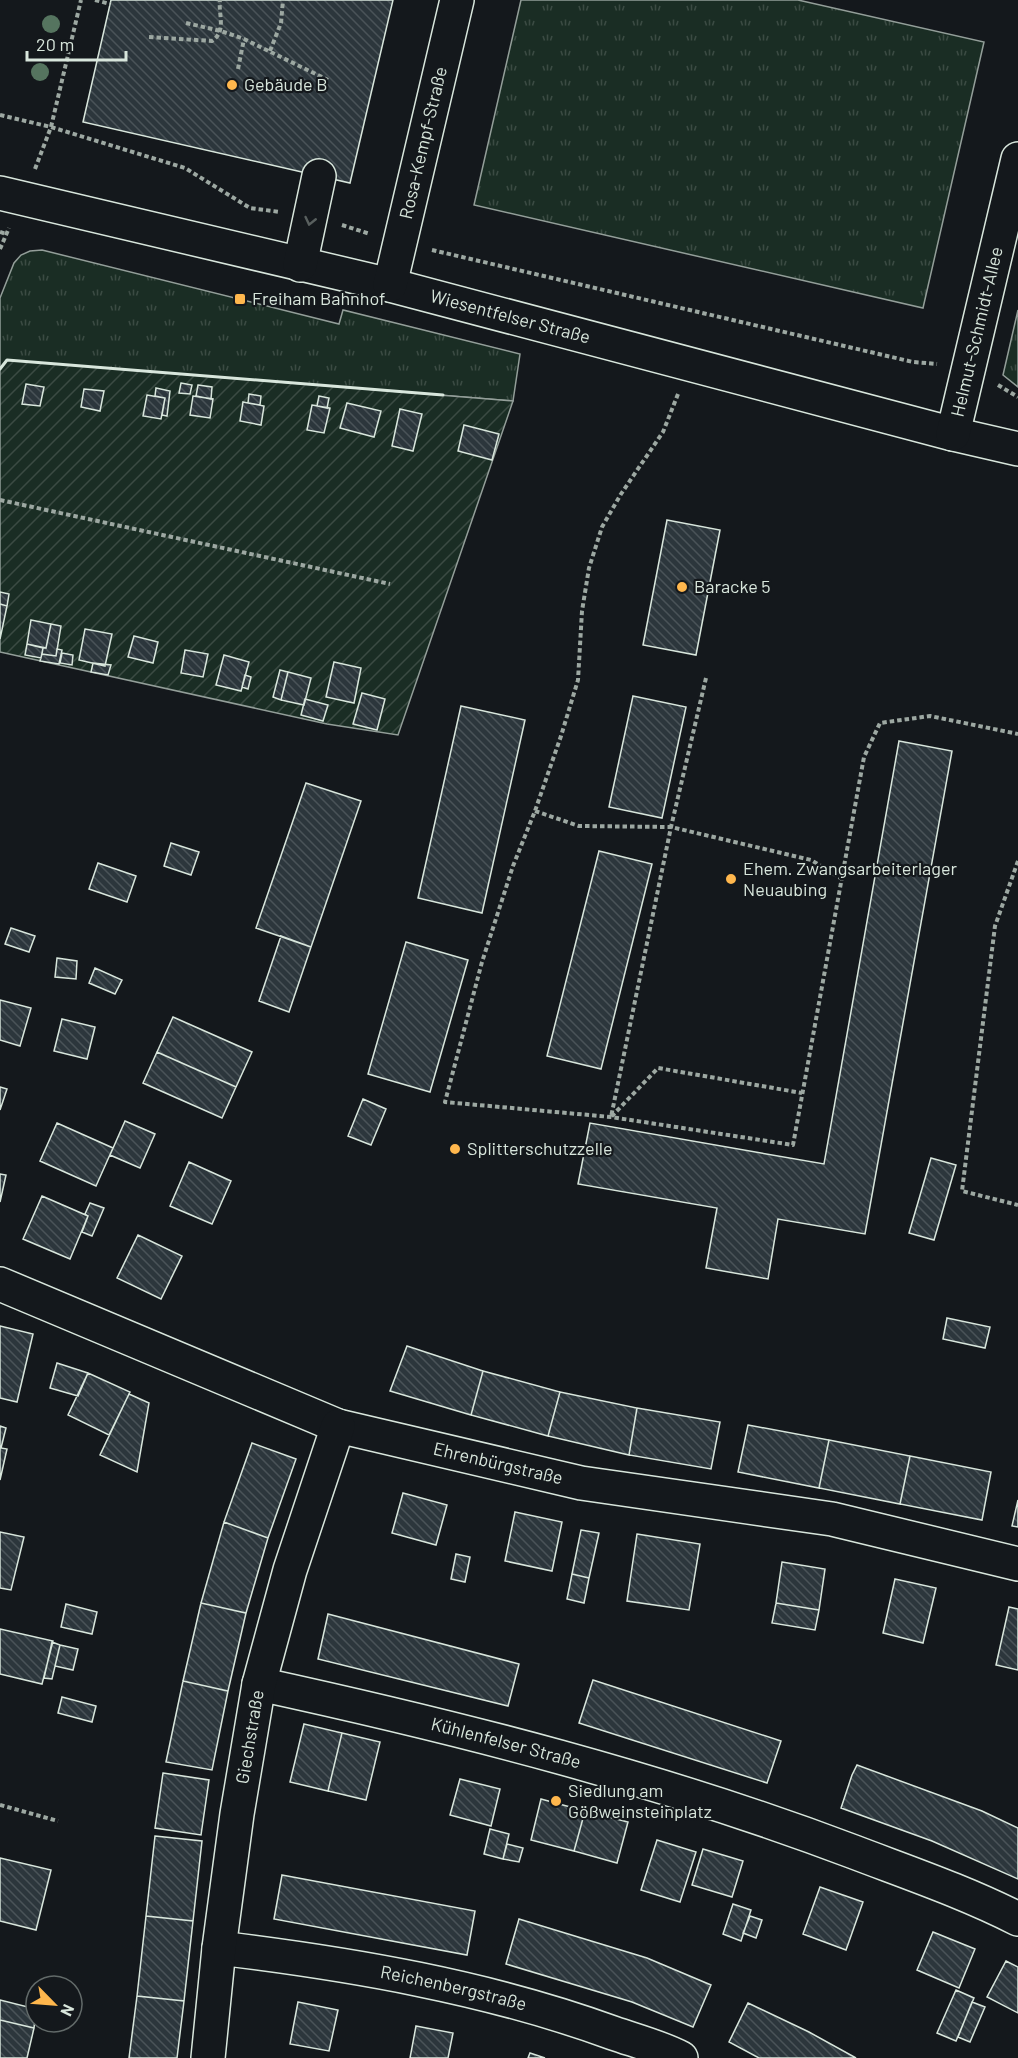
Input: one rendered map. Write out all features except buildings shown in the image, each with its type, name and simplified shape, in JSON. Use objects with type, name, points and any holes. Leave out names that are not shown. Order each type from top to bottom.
[{"type":"street","name":"Rosa-Kempf-Straße","points":[[390,285],[457,0]]},
{"type":"street","name":"Helmut-Schmidt-Allee","points":[[953,434],[1018,159]]},
{"type":"street","points":[[300,265],[319,176]]},
{"type":"street","name":"Wiesentfelser Straße","points":[[12,196],[390,285],[953,434],[1018,449]]},
{"type":"street","name":"Ehrenbürgstraße","points":[[0,1284],[338,1426],[581,1483],[831,1519],[1018,1564]]},
{"type":"street","name":"Giechstraße","points":[[208,2058],[219,1948],[237,1814],[259,1684],[290,1570],[338,1426]]},
{"type":"street","name":"Kühlenfelser Straße","points":[[259,1684],[378,1710],[593,1766],[671,1789],[811,1836],[980,1900],[1018,1919]]},
{"type":"street","name":"Reichenbergstraße","points":[[219,1948],[347,1966],[466,1989],[576,2019],[681,2058]]},
{"type":"path","points":[[0,249],[6,234],[12,196],[51,128],[81,0]]},
{"type":"path","points":[[94,0],[110,4]]},
{"type":"path","points":[[149,37],[212,40],[218,37],[221,31],[220,0]]},
{"type":"path","points":[[270,51],[280,23],[283,0]]},
{"type":"path","points":[[186,23],[244,39],[328,80]]},
{"type":"path","points":[[238,69],[244,39]]},
{"type":"path","points":[[0,115],[185,168],[250,208],[312,216],[400,243],[913,362],[969,366],[1018,397]]},
{"type":"path","points":[[0,232],[6,234]]},
{"type":"path","points":[[685,364],[677,399],[663,432],[621,494],[602,527],[589,568],[582,611],[578,680],[482,962],[445,1102],[611,1117],[793,1145],[864,757],[880,723],[930,716],[1018,734]]},
{"type":"path","points":[[0,500],[390,584]]},
{"type":"path","points":[[611,1117],[671,827],[706,678]]},
{"type":"path","points":[[535,811],[579,826],[671,827],[811,860],[842,879]]},
{"type":"path","points":[[1018,861],[995,926],[962,1191],[1018,1205]]},
{"type":"path","points":[[611,1117],[658,1068],[802,1093]]},
{"type":"path","points":[[0,1805],[58,1821]]},
{"type":"green space","points":[[521,0],[798,0],[984,42],[923,308],[474,205]]},
{"type":"green space","points":[[42,250],[339,324],[343,310],[520,354],[513,401],[7,360],[0,369],[0,298],[14,263],[21,255],[30,251]]},
{"type":"green space","points":[[1018,310],[1018,387],[1003,375]]},
{"type":"green space","points":[[7,360],[513,401],[398,735],[327,724],[0,652],[0,369]]},
{"type":"wall","points":[[0,369],[7,360],[443,395]]},
{"type":"place","name":"Gebäude B","points":[[232,85]]},
{"type":"place","name":"Freiham Bahnhof","points":[[240,299]]},
{"type":"place","name":"Baracke 5","points":[[682,587]]},
{"type":"place","name":"Ehem. Zwangsarbeiterlager Neuaubing","points":[[731,879]]},
{"type":"place","name":"Splitterschutzzelle","points":[[455,1149]]},
{"type":"place","name":"Siedlung am Gößweinsteinplatz","points":[[556,1801]]}]
